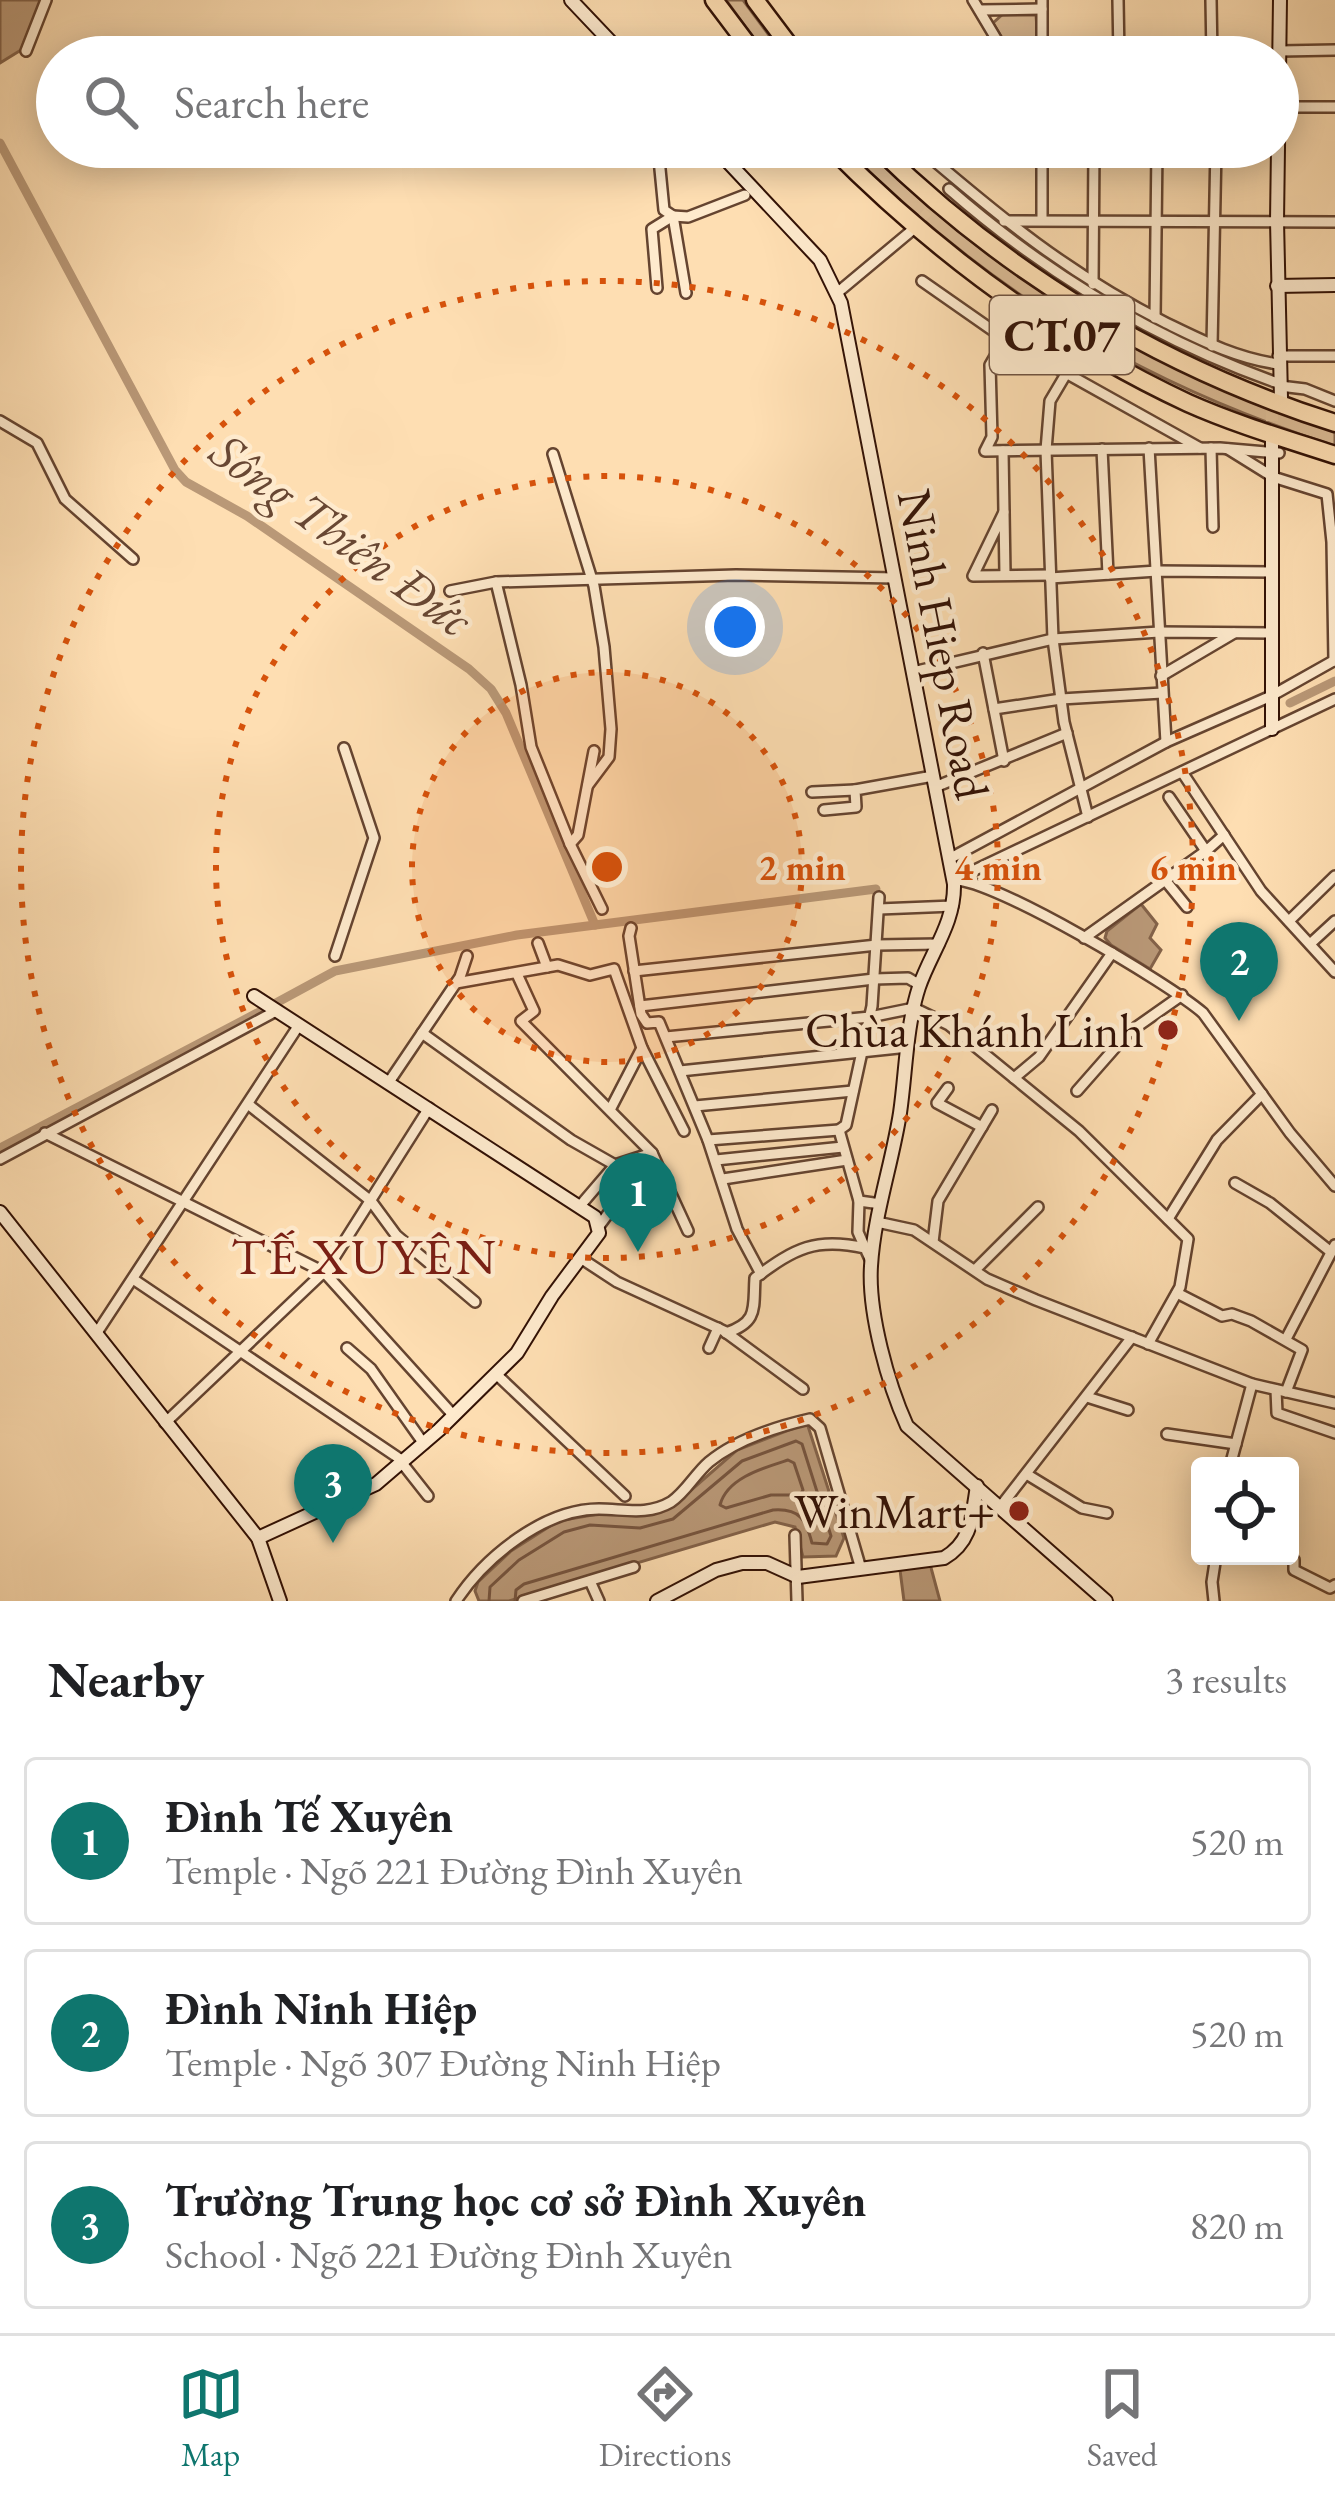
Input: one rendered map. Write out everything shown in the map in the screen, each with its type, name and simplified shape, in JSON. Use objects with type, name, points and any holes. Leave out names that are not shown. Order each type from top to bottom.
[{"type":"highway","points":[[714,0],[741,36]]},
{"type":"highway","points":[[755,0],[782,36]]},
{"type":"highway","name":"CT.07","points":[[854,168],[932,241],[1048,327],[1190,404],[1335,455]]},
{"type":"highway","name":"CT.07","points":[[900,168],[956,219],[1070,302],[1205,374],[1335,423]]},
{"type":"main road","points":[[571,0],[605,36]]},
{"type":"main road","points":[[1280,0],[1280,36]]},
{"type":"main road","name":"Ninh Hiep Road","points":[[733,168],[820,260],[837,293],[953,880],[953,906],[914,1008],[871,1270],[894,1397],[907,1426],[1106,1601]]},
{"type":"main road","points":[[1277,390],[1278,168]]},
{"type":"main road","points":[[1277,286],[1335,285]]},
{"type":"main road","points":[[1272,729],[1276,446]]},
{"type":"main road","points":[[254,996],[595,1217],[599,1233],[517,1353],[424,1444],[376,1484],[258,1538]]},
{"type":"main road","points":[[0,1212],[258,1538],[280,1601]]},
{"type":"main road","points":[[660,1600],[716,1570],[742,1563],[767,1563],[798,1577],[944,1558],[955,1552],[970,1531],[977,1486]]},
{"type":"street","points":[[26,51],[46,0]]},
{"type":"street","points":[[1118,0],[1119,36]]},
{"type":"street","points":[[1210,0],[1211,36]]},
{"type":"street","points":[[994,36],[976,5],[1042,4],[1042,36]]},
{"type":"street","points":[[1299,51],[1335,50]]},
{"type":"street","points":[[1299,107],[1335,107]]},
{"type":"street","points":[[659,168],[660,200],[673,216],[688,218],[745,195]]},
{"type":"street","points":[[939,168],[950,188],[1000,233],[1128,316],[1277,390],[1305,389],[1335,401]]},
{"type":"street","points":[[1042,168],[1042,220]]},
{"type":"street","points":[[1093,284],[1094,168]]},
{"type":"street","points":[[1155,317],[1157,168]]},
{"type":"street","points":[[1212,346],[1216,168]]},
{"type":"street","points":[[950,188],[1093,284],[1212,346],[1253,361],[1335,356]]},
{"type":"street","points":[[657,288],[652,229],[673,216]]},
{"type":"street","points":[[673,216],[686,293]]},
{"type":"street","points":[[1004,220],[1335,222]]},
{"type":"street","points":[[837,293],[910,232]]},
{"type":"street","points":[[922,281],[1066,374],[1206,448]]},
{"type":"street","points":[[1005,338],[990,365],[992,436],[985,452],[1276,446]]},
{"type":"street","points":[[1066,374],[1050,400],[1046,450],[1053,639],[1067,733],[1088,817]]},
{"type":"street","points":[[0,421],[37,443],[64,500],[133,559]]},
{"type":"street","points":[[1149,448],[1166,742]]},
{"type":"street","points":[[1206,448],[1213,527]]},
{"type":"street","points":[[949,860],[1166,742],[1271,696],[1334,660],[1327,494],[1273,477],[1228,448]]},
{"type":"street","points":[[1102,449],[1108,574]]},
{"type":"street","points":[[1003,451],[1005,575]]},
{"type":"street","points":[[553,454],[592,580],[604,647],[609,757],[588,785]]},
{"type":"street","points":[[1004,512],[973,576],[1273,572]]},
{"type":"street","points":[[450,591],[496,582],[736,575],[895,578]]},
{"type":"street","points":[[496,582],[531,747],[602,909]]},
{"type":"street","points":[[1161,676],[1238,631]]},
{"type":"street","points":[[913,671],[1053,639],[1159,632],[1272,633]]},
{"type":"street","points":[[982,653],[1004,760]]},
{"type":"street","points":[[994,710],[1061,699],[1162,693]]},
{"type":"street","points":[[953,880],[1335,699]]},
{"type":"street","points":[[812,792],[934,782],[1067,733]]},
{"type":"street","points":[[335,956],[374,838],[344,748]]},
{"type":"street","points":[[570,844],[578,835],[594,751]]},
{"type":"street","points":[[1182,772],[1261,891],[1335,972]]},
{"type":"street","points":[[824,810],[856,807],[855,790]]},
{"type":"street","points":[[1169,797],[1206,851]]},
{"type":"street","points":[[1084,938],[1224,835]]},
{"type":"street","points":[[1288,921],[1335,876]]},
{"type":"street","points":[[953,880],[974,882],[1182,995],[1203,1013],[1335,1186]]},
{"type":"street","points":[[1165,880],[1187,907]]},
{"type":"street","points":[[709,1140],[846,1126],[869,1017],[879,903],[953,906]]},
{"type":"street","points":[[1310,944],[1335,920]]},
{"type":"street","points":[[631,928],[640,1006],[647,1023],[659,1022],[666,1037],[758,1276],[750,1318],[741,1328],[722,1331],[709,1348]]},
{"type":"street","points":[[538,943],[547,967]]},
{"type":"street","points":[[634,971],[877,945],[939,944]]},
{"type":"street","points":[[1014,1078],[1039,1057],[1112,953]]},
{"type":"street","points":[[389,1082],[456,982],[467,956]]},
{"type":"street","points":[[456,982],[559,965],[590,975],[614,969],[642,1048],[684,1131]]},
{"type":"street","points":[[517,974],[534,1011],[521,1021],[652,1153],[688,1231]]},
{"type":"street","points":[[640,1006],[874,979],[908,978],[920,985]]},
{"type":"street","points":[[1077,1091],[1127,1034],[1182,995]]},
{"type":"street","points":[[666,1037],[869,1017],[914,1008],[949,1024],[1078,1131],[1188,1239],[1177,1293],[1148,1344]]},
{"type":"street","points":[[0,1159],[276,1011]]},
{"type":"street","points":[[96,1334],[299,1025]]},
{"type":"street","points":[[422,1033],[536,1117],[615,1165]]},
{"type":"street","points":[[680,1071],[908,1047]]},
{"type":"street","points":[[611,1108],[642,1048]]},
{"type":"street","points":[[949,1088],[937,1102],[982,1127]]},
{"type":"street","points":[[694,1106],[854,1091]]},
{"type":"street","points":[[1168,1219],[1217,1140],[1262,1094]]},
{"type":"street","points":[[249,1105],[371,1202],[396,1235],[475,1302]]},
{"type":"street","points":[[165,1423],[324,1272],[429,1108]]},
{"type":"street","points":[[933,1242],[938,1201],[992,1110]]},
{"type":"street","points":[[839,1130],[860,1201],[858,1232],[871,1270]]},
{"type":"street","points":[[45,1133],[324,1272],[454,1416]]},
{"type":"street","points":[[716,1160],[843,1147]]},
{"type":"street","points":[[579,1207],[615,1165],[652,1153]]},
{"type":"street","points":[[723,1179],[847,1160]]},
{"type":"street","points":[[598,1226],[636,1176],[668,1185]]},
{"type":"street","points":[[1235,1183],[1333,1249],[1286,1340]]},
{"type":"street","points":[[860,1201],[881,1204]]},
{"type":"street","points":[[975,1270],[1038,1207]]},
{"type":"street","points":[[877,1222],[914,1230],[1004,1286],[1148,1344],[1252,1384],[1335,1403]]},
{"type":"street","points":[[758,1276],[813,1244],[833,1241],[865,1248]]},
{"type":"street","points":[[582,1259],[617,1282],[722,1331],[803,1389]]},
{"type":"street","points":[[133,1279],[402,1462],[428,1496]]},
{"type":"street","points":[[1177,1293],[1222,1316],[1232,1314],[1302,1350],[1281,1391],[1276,1413],[1335,1433]]},
{"type":"street","points":[[1000,1507],[1132,1337]]},
{"type":"street","points":[[346,1348],[371,1369],[424,1444]]},
{"type":"street","points":[[496,1374],[626,1496]]},
{"type":"street","points":[[1232,1457],[1252,1384]]},
{"type":"street","points":[[1087,1397],[1128,1410]]},
{"type":"street","points":[[456,1601],[502,1552],[549,1521],[583,1510],[658,1508],[680,1495],[708,1463],[736,1445],[810,1419],[820,1427],[861,1569]]},
{"type":"street","points":[[1167,1434],[1236,1444]]},
{"type":"street","points":[[1028,1475],[1082,1508],[1107,1513]]},
{"type":"street","points":[[795,1535],[797,1601]]},
{"type":"street","points":[[1214,1601],[1215,1565]]},
{"type":"street","points":[[1294,1565],[1294,1570],[1330,1588],[1335,1585]]},
{"type":"street","points":[[523,1601],[634,1567]]},
{"type":"street","points":[[590,1581],[599,1601]]},
{"type":"shaded area","points":[[726,0],[743,0],[770,36],[752,36]]},
{"type":"shaded area","points":[[1003,14],[1036,15],[1038,36],[1001,36],[993,23]]},
{"type":"shaded area","points":[[866,168],[886,168],[970,240],[1082,317],[1203,380],[1335,430],[1335,446],[1195,393],[1131,362],[1012,289]]},
{"type":"water","points":[[0,0],[41,0],[21,50],[0,63]]},
{"type":"water","points":[[1141,904],[1157,924],[1150,938],[1161,950],[1150,969],[1105,938],[1107,931]]},
{"type":"water","points":[[807,1423],[844,1538],[836,1556],[803,1557],[795,1527],[775,1522],[509,1601],[479,1601],[478,1582],[511,1551],[558,1521],[604,1513],[654,1514],[681,1499],[737,1450]]},
{"type":"water","points":[[930,1564],[940,1601],[904,1601],[900,1570]]},
{"type":"waterway","name":"Sông Thiên Đức","points":[[0,143],[175,470],[186,482],[247,516],[469,669],[491,689],[506,713],[595,925]]},
{"type":"waterway","points":[[1290,703],[1335,681]]},
{"type":"waterway","points":[[276,1003],[335,971],[517,935],[876,889]]},
{"type":"waterway","points":[[0,1148],[263,1010]]},
{"type":"tunnel","points":[[913,228],[938,201]]},
{"type":"tunnel","points":[[1272,397],[1272,439]]},
{"type":"place","name":"Đình Ninh Hiệp","points":[[1239,1021]]},
{"type":"place","name":"Chùa Khánh Linh","points":[[1168,1030]]},
{"type":"place","name":"Đình Tế Xuyên","points":[[638,1252]]},
{"type":"place","name":"WinMart+","points":[[1019,1511]]},
{"type":"place","name":"Trường Trung học cơ sở Đình Xuyên","points":[[333,1543]]},
{"type":"district","name":"TẾ XUYÊN","points":[[365,1256]]}]
